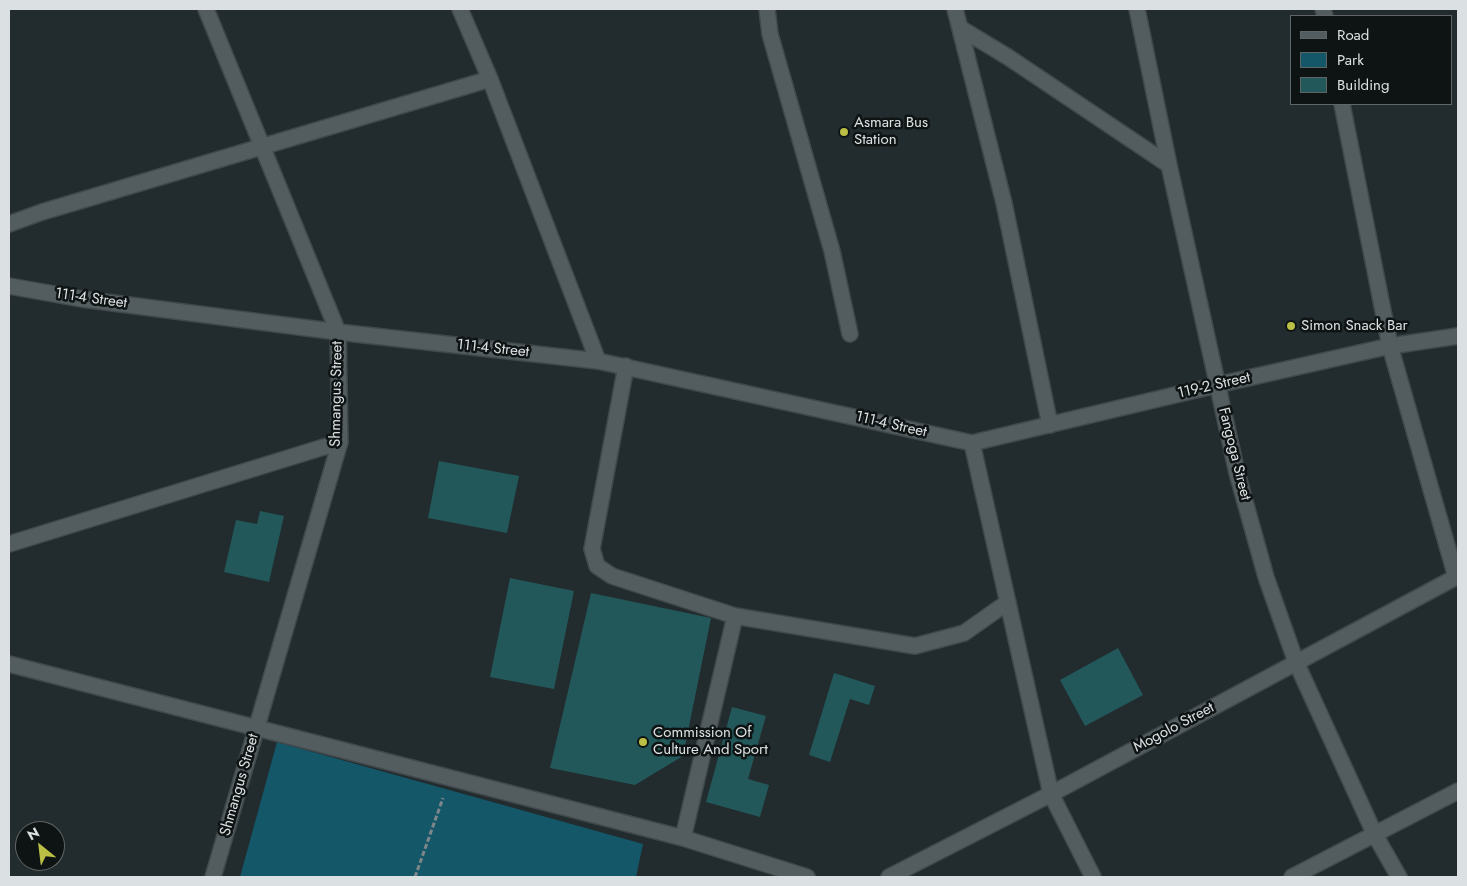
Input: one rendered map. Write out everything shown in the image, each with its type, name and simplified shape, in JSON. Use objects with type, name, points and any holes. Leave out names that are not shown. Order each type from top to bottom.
[{"type":"street","name":"Shmangus Street","points":[[206,9],[338,332],[340,442],[213,877]]},
{"type":"street","points":[[460,9],[490,79],[598,361]]},
{"type":"street","points":[[767,9],[770,34],[832,251],[850,334]]},
{"type":"street","points":[[955,9],[1004,203],[1050,424]]},
{"type":"street","name":"Fangoga Street","points":[[1137,9],[1236,473],[1266,577],[1296,662],[1375,834],[1399,877]]},
{"type":"street","points":[[960,28],[1108,122],[1169,165]]},
{"type":"street","points":[[9,224],[42,212],[490,79]]},
{"type":"street","points":[[1342,105],[1390,346],[1457,576]]},
{"type":"street","name":"111-4 Street","points":[[9,286],[82,299],[338,332],[598,361],[972,443]]},
{"type":"street","name":"119-2 Street","points":[[972,443],[1390,346],[1458,336]]},
{"type":"street","points":[[626,366],[592,549],[597,566],[612,576],[735,616],[915,646],[964,633],[1008,602]]},
{"type":"street","points":[[9,544],[340,442]]},
{"type":"street","points":[[972,443],[1051,794],[1093,877]]},
{"type":"street","name":"Mogolo Street","points":[[889,877],[1051,794],[1457,576]]},
{"type":"street","points":[[682,838],[735,616]]},
{"type":"street","points":[[9,664],[682,838],[807,877]]},
{"type":"street","points":[[1292,877],[1458,791]]},
{"type":"path","points":[[415,877],[450,778]]},
{"type":"green space","points":[[277,742],[643,844],[636,877],[240,877]]},
{"type":"building","points":[[439,461],[519,476],[507,533],[428,518]]},
{"type":"building","points":[[260,511],[284,516],[269,582],[224,572],[236,520],[257,524]]},
{"type":"building","points":[[510,578],[574,591],[554,689],[490,677]]},
{"type":"building","points":[[591,593],[711,618],[683,756],[635,785],[550,768]]},
{"type":"building","points":[[1118,648],[1143,695],[1085,726],[1060,680]]},
{"type":"building","points":[[834,673],[875,686],[869,705],[850,699],[830,762],[809,755]]},
{"type":"building","points":[[732,707],[766,716],[748,779],[769,785],[760,817],[706,802]]},
{"type":"place","name":"Asmara Bus Station","points":[[844,132]]},
{"type":"place","name":"Simon Snack Bar","points":[[1291,326]]},
{"type":"place","name":"Commission Of Culture And Sport","points":[[643,742]]}]
